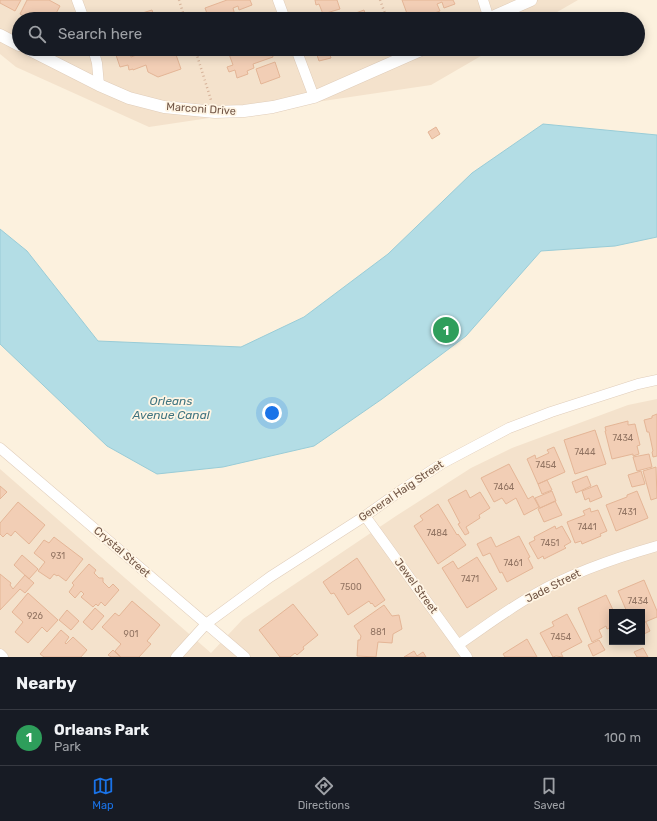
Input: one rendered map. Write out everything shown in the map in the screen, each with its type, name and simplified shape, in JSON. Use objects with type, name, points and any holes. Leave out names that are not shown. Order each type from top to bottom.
[{"type":"street","points":[[77,0],[81,12]]},
{"type":"street","points":[[278,0],[282,12]]},
{"type":"street","points":[[483,0],[487,12]]},
{"type":"street","points":[[504,12],[530,0]]},
{"type":"street","points":[[0,35],[12,41]]},
{"type":"street","name":"Marconi Drive","points":[[42,56],[129,98],[164,107],[215,112],[258,109],[314,97],[407,56]]},
{"type":"street","points":[[95,56],[100,85]]},
{"type":"street","points":[[299,56],[314,97]]},
{"type":"street","name":"General Haig Street","points":[[176,657],[206,624],[270,577],[366,516],[403,488],[443,462],[509,428],[596,396],[657,380]]},
{"type":"street","name":"Crystal Street","points":[[0,448],[84,518],[120,551],[244,657]]},
{"type":"street","name":"Jewel Street","points":[[366,516],[466,657]]},
{"type":"street","name":"Jade Street","points":[[458,645],[535,594],[564,579],[598,564],[657,546]]},
{"type":"street","points":[[0,654],[3,657]]},
{"type":"path","points":[[179,0],[183,12]]},
{"type":"path","points":[[380,0],[384,12]]},
{"type":"path","points":[[197,56],[215,112]]},
{"type":"shaded area","points":[[0,0],[578,0],[557,12],[12,12],[12,56],[481,56],[431,85],[149,127],[16,67],[0,54]]},
{"type":"shaded area","points":[[657,399],[657,657],[0,657],[0,469],[211,653],[243,619],[396,516],[471,468],[512,448],[628,405]]},
{"type":"water","name":"Orleans Avenue Canal","points":[[543,124],[657,135],[657,237],[615,246],[541,251],[466,336],[382,399],[314,446],[223,467],[157,474],[107,446],[0,344],[0,229],[27,251],[98,341],[241,347],[304,317],[388,254],[472,173]]},
{"type":"building","points":[[0,0],[21,0],[15,11],[0,3]]},
{"type":"building","points":[[27,0],[49,0],[60,6],[57,12],[21,12]]},
{"type":"building","points":[[227,0],[250,0],[252,5],[239,10],[238,6],[233,8],[234,12],[206,12],[205,8]]},
{"type":"building","points":[[315,0],[337,0],[340,9],[330,12],[322,12],[319,4],[316,5]]},
{"type":"building","points":[[402,0],[453,0],[455,4],[444,8],[442,2],[437,4],[440,11],[437,12],[406,12]]},
{"type":"building","points":[[116,56],[176,56],[181,69],[158,77],[148,72],[146,65],[133,70],[129,70],[128,65],[120,67]]},
{"type":"building","points":[[230,56],[273,57],[253,64],[254,68],[247,71],[248,74],[237,78],[235,70],[229,72],[227,67],[233,65]]},
{"type":"building","points":[[317,56],[330,56],[331,58],[319,61]]},
{"type":"building","points":[[275,62],[280,77],[261,84],[256,69]]},
{"type":"building","points":[[436,127],[440,134],[432,139],[428,132]]},
{"type":"building","points":[[657,414],[657,456],[653,457],[649,432],[647,432],[644,420],[652,418],[652,416]]},
{"type":"building","points":[[628,421],[628,425],[635,424],[640,445],[637,446],[639,454],[612,459],[605,427]]},
{"type":"building","points":[[595,430],[606,464],[575,474],[564,440]]},
{"type":"building","points":[[554,447],[565,472],[538,484],[527,459],[535,455],[536,459],[549,453],[547,450]]},
{"type":"building","points":[[649,454],[652,467],[637,471],[633,457]]},
{"type":"building","points":[[509,464],[528,499],[533,496],[539,507],[524,515],[516,498],[506,504],[502,498],[494,502],[481,478]]},
{"type":"building","points":[[656,467],[657,498],[651,500],[643,471]]},
{"type":"building","points":[[641,471],[645,484],[632,487],[628,475]]},
{"type":"building","points":[[587,476],[591,486],[576,493],[572,482]]},
{"type":"building","points":[[547,480],[552,490],[542,494],[538,484]]},
{"type":"building","points":[[597,485],[602,497],[590,502],[589,498],[585,500],[582,491]]},
{"type":"building","points":[[0,486],[7,492],[0,499]]},
{"type":"building","points":[[466,490],[470,498],[480,492],[490,508],[479,515],[480,518],[466,527],[469,533],[465,535],[458,524],[460,523],[448,500]]},
{"type":"building","points":[[552,491],[556,501],[540,508],[535,498]]},
{"type":"building","points":[[637,491],[648,518],[616,531],[606,505],[627,497],[627,495]]},
{"type":"building","points":[[555,501],[562,515],[544,522],[538,509]]},
{"type":"building","points":[[18,502],[45,525],[29,544],[15,531],[11,536],[7,533],[3,537],[0,534],[0,523]]},
{"type":"building","points":[[438,504],[457,535],[458,534],[466,545],[438,564],[414,526],[423,520],[420,516]]},
{"type":"building","points":[[590,508],[591,512],[598,510],[607,531],[600,534],[601,536],[582,544],[581,541],[575,543],[567,522],[585,515],[583,511]]},
{"type":"building","points":[[555,526],[556,529],[562,526],[571,542],[564,546],[566,548],[544,559],[543,556],[538,559],[529,543],[535,540],[534,537]]},
{"type":"building","points":[[519,536],[530,557],[528,558],[533,568],[507,582],[502,572],[500,573],[490,553],[483,556],[477,544],[491,537],[496,547]]},
{"type":"building","points":[[54,537],[83,559],[66,581],[54,574],[50,579],[38,571],[45,562],[34,553],[44,540],[49,543]]},
{"type":"building","points":[[22,555],[38,569],[29,579],[14,565]]},
{"type":"building","points":[[477,557],[497,589],[467,608],[442,568],[453,561],[458,569]]},
{"type":"building","points":[[357,558],[385,600],[375,607],[369,601],[348,615],[334,593],[331,594],[323,582]]},
{"type":"building","points":[[89,564],[96,570],[94,573],[99,578],[103,578],[103,582],[109,588],[113,584],[119,590],[105,606],[101,602],[98,606],[96,604],[93,607],[81,597],[84,594],[81,591],[75,598],[69,592],[74,585],[72,583]]},
{"type":"building","points":[[0,574],[11,583],[10,585],[13,589],[25,575],[34,583],[25,593],[20,589],[0,610]]},
{"type":"building","points":[[644,580],[657,611],[657,617],[645,622],[645,609],[626,609],[618,591]]},
{"type":"building","points":[[28,593],[58,620],[47,632],[42,627],[28,643],[15,632],[23,622],[12,612]]},
{"type":"building","points":[[606,595],[613,609],[609,609],[609,628],[607,629],[606,626],[599,630],[602,637],[592,642],[578,608]]},
{"type":"building","points":[[132,601],[160,625],[147,641],[151,644],[139,657],[121,657],[115,651],[121,644],[102,627],[115,613],[119,616]]},
{"type":"building","points":[[293,604],[318,635],[303,647],[304,649],[297,655],[295,653],[290,657],[280,657],[259,630]]},
{"type":"building","points":[[384,605],[392,616],[399,615],[402,629],[393,634],[392,643],[378,642],[376,657],[357,656],[358,640],[360,640],[361,636],[354,626]]},
{"type":"building","points":[[95,608],[104,616],[92,630],[83,622]]},
{"type":"building","points":[[67,610],[79,621],[71,630],[59,620]]},
{"type":"building","points":[[567,614],[582,642],[561,653],[563,657],[553,657],[540,633],[554,626],[552,622]]},
{"type":"building","points":[[645,622],[650,631],[645,634]]},
{"type":"building","points":[[61,630],[69,637],[65,643],[66,644],[73,637],[87,650],[81,657],[44,657],[40,654]]},
{"type":"building","points":[[527,639],[537,657],[505,657],[503,654]]},
{"type":"building","points":[[599,640],[605,650],[593,656],[588,645]]},
{"type":"building","points":[[643,648],[648,657],[637,657],[634,652]]},
{"type":"building","points":[[113,650],[120,657],[111,657],[108,655]]},
{"type":"building","points":[[414,651],[417,656],[423,652],[426,657],[404,657]]},
{"type":"place","name":"Orleans Park","points":[[446,330]]}]
